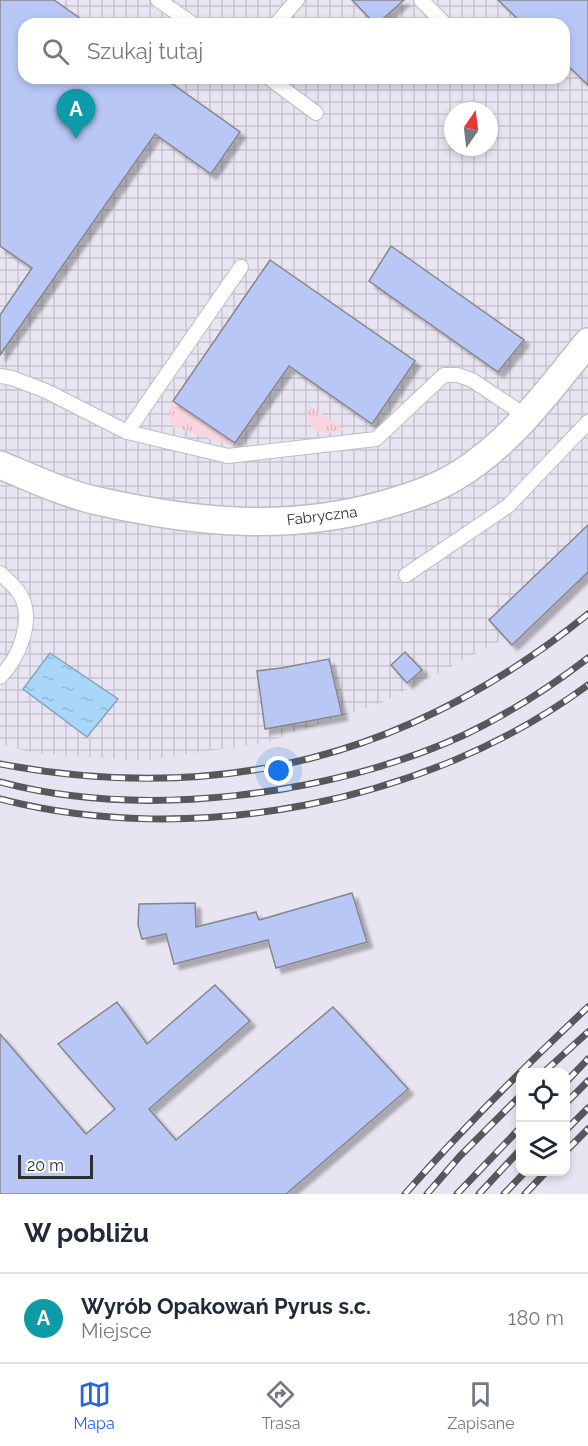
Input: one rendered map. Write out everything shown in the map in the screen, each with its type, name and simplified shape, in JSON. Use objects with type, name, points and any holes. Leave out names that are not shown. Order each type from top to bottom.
[{"type":"street","name":"Fabryczna","points":[[0,465],[46,484],[106,503],[234,523],[307,521],[360,512],[436,487],[458,475],[501,443],[588,342]]},
{"type":"lane","points":[[158,0],[184,18]]},
{"type":"lane","points":[[281,18],[297,0]]},
{"type":"lane","points":[[421,0],[439,18]]},
{"type":"lane","points":[[277,84],[316,113]]},
{"type":"lane","points":[[127,432],[241,267]]},
{"type":"lane","points":[[0,376],[12,378],[46,391],[127,432],[228,456],[376,439],[444,375],[458,375],[472,380],[526,416]]},
{"type":"lane","points":[[406,575],[508,506],[588,422]]},
{"type":"lane","points":[[0,573],[20,595],[27,616],[22,642],[8,670],[0,677]]},
{"type":"shaded area","points":[[0,0],[588,0],[588,576],[516,633],[383,702],[268,742],[145,761],[33,753],[0,744]]},
{"type":"shaded area","points":[[588,576],[588,1194],[0,1194],[0,744],[33,753],[268,742],[383,702],[516,633]]},
{"type":"green space","points":[[173,401],[235,443],[232,446],[174,427],[169,414]]},
{"type":"green space","points":[[309,405],[345,430],[316,432],[312,429],[308,419]]},
{"type":"water","points":[[50,653],[118,699],[87,737],[23,689]]},
{"type":"building","points":[[0,0],[54,0],[80,18],[18,18],[18,84],[172,84],[240,132],[211,174],[155,134],[0,355],[0,315],[32,268],[0,246]]},
{"type":"building","points":[[352,0],[404,0],[384,18],[369,18]]},
{"type":"building","points":[[498,0],[588,0],[588,85],[570,68],[570,18],[517,18]]},
{"type":"building","points":[[391,246],[524,340],[498,372],[369,281]]},
{"type":"building","points":[[270,260],[415,361],[372,424],[289,366],[235,443],[173,401]]},
{"type":"building","points":[[588,525],[588,572],[512,645],[489,620]]},
{"type":"building","points":[[405,652],[422,670],[407,683],[391,665]]},
{"type":"building","points":[[329,659],[342,715],[265,729],[257,671]]},
{"type":"building","points":[[352,893],[367,942],[276,968],[268,940],[174,964],[166,934],[142,939],[138,925],[139,904],[195,903],[196,927],[256,912],[259,920]]},
{"type":"building","points":[[215,985],[250,1021],[149,1109],[176,1140],[333,1007],[408,1089],[286,1194],[0,1194],[0,1034],[86,1134],[115,1109],[58,1044],[117,1002],[147,1044]]},
{"type":"railway","points":[[0,764],[82,775],[161,778],[238,772],[312,758],[383,735],[453,703],[521,663],[588,614]]},
{"type":"railway","points":[[0,782],[55,793],[114,799],[174,800],[235,796],[296,787],[412,756],[464,735],[528,700],[588,658]]},
{"type":"railway","points":[[0,799],[74,813],[150,819],[228,816],[306,805],[382,786],[456,760],[525,726],[588,685]]},
{"type":"railway","points":[[405,1194],[494,1098],[588,1007]]},
{"type":"railway","points":[[548,1068],[588,1032]]},
{"type":"railway","points":[[570,1078],[588,1059]]},
{"type":"railway","points":[[570,1099],[588,1081]]},
{"type":"railway","points":[[427,1194],[460,1156],[516,1100]]},
{"type":"railway","points":[[570,1126],[588,1108]]},
{"type":"railway","points":[[570,1147],[588,1129]]},
{"type":"railway","points":[[457,1194],[516,1132]]},
{"type":"railway","points":[[479,1194],[516,1154]]},
{"type":"railway","points":[[504,1194],[521,1176]]},
{"type":"railway","points":[[525,1194],[542,1176]]},
{"type":"place","name":"Wyrób Opakowań Pyrus s.c.","points":[[76,139]]}]
